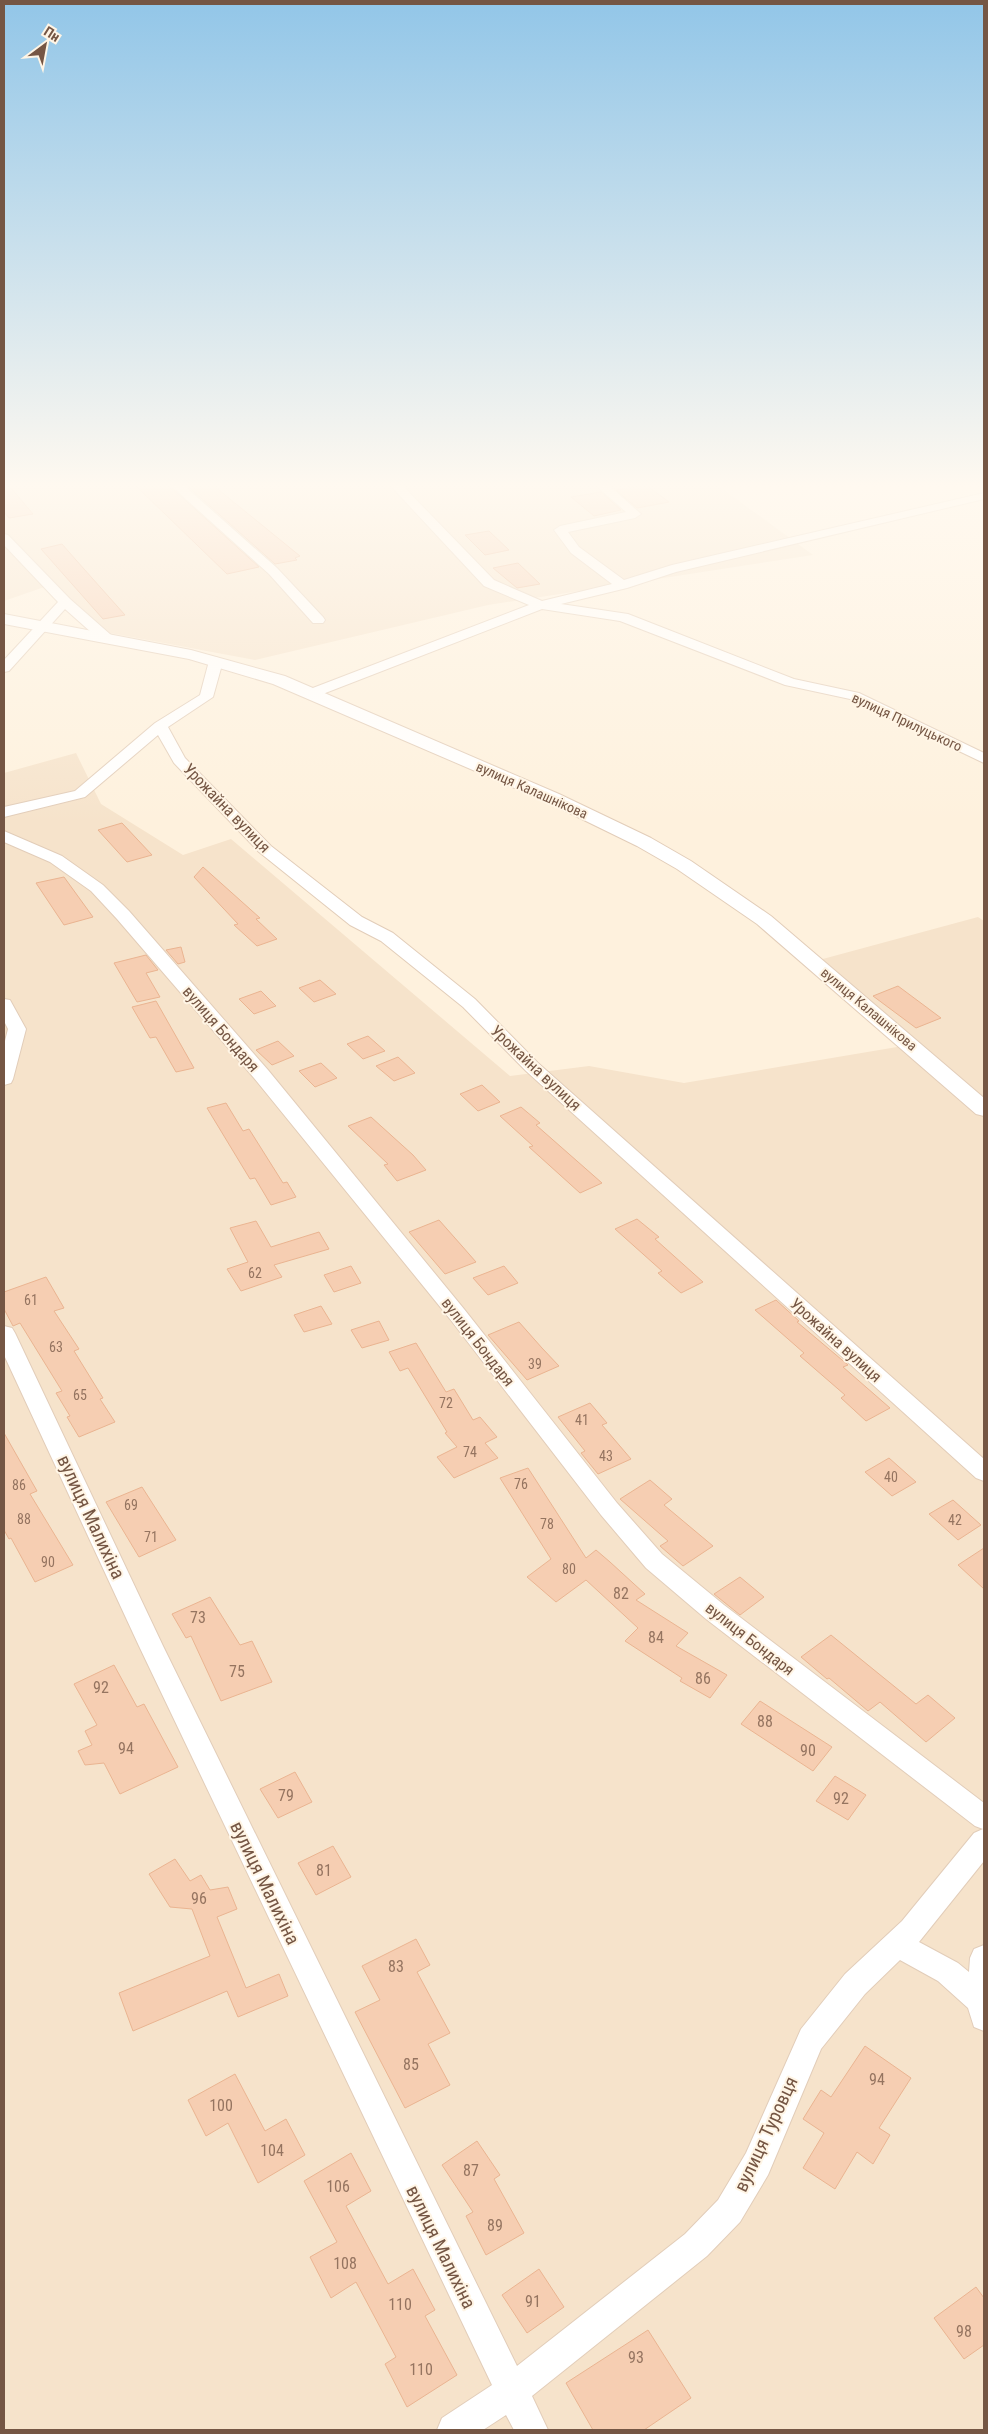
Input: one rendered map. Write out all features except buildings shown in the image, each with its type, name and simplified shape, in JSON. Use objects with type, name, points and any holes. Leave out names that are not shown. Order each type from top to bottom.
[{"type":"street","points":[[59,596],[106,638]]},
{"type":"street","points":[[296,596],[318,620]]},
{"type":"street","name":"вулиця Прилуцького","points":[[519,596],[542,605],[623,618],[686,640],[790,682],[854,696],[984,759]]},
{"type":"street","points":[[310,694],[542,605],[580,596]]},
{"type":"street","points":[[4,668],[65,602]]},
{"type":"street","name":"вулиця Калашнікова","points":[[4,619],[216,661],[252,671],[553,798],[644,842],[684,865],[764,920],[984,1109]]},
{"type":"street","points":[[4,812],[80,794],[160,726],[206,697],[216,661]]},
{"type":"street","name":"Урожайна вулиця","points":[[160,726],[180,760],[265,849],[356,921],[388,937],[469,1003],[532,1067],[984,1472]]},
{"type":"street","name":"вулиця Бондаря","points":[[4,836],[56,859],[97,888],[123,916],[261,1074],[457,1314],[609,1509],[654,1561],[715,1612],[984,1818]]},
{"type":"street","points":[[4,1004],[17,1029],[4,1078]]},
{"type":"street","name":"вулиця Малихіна","points":[[4,1333],[151,1646],[531,2430]]},
{"type":"street","name":"вулиця Туровця","points":[[454,2430],[511,2392],[696,2245],[729,2211],[757,2164],[811,2039],[855,1984],[912,1930],[984,1841]]},
{"type":"street","points":[[897,1944],[948,1972],[982,2009]]},
{"type":"street","points":[[982,2009],[984,1958]]},
{"type":"shaded area","points":[[4,596],[20,596],[4,601]]},
{"type":"shaded area","points":[[66,596],[549,596],[488,605],[255,660],[110,633]]},
{"type":"shaded area","points":[[76,753],[101,804],[183,855],[231,839],[510,1076],[589,1066],[684,1083],[903,1046],[808,963],[978,917],[984,921],[984,2430],[4,2430],[4,773]]}]
